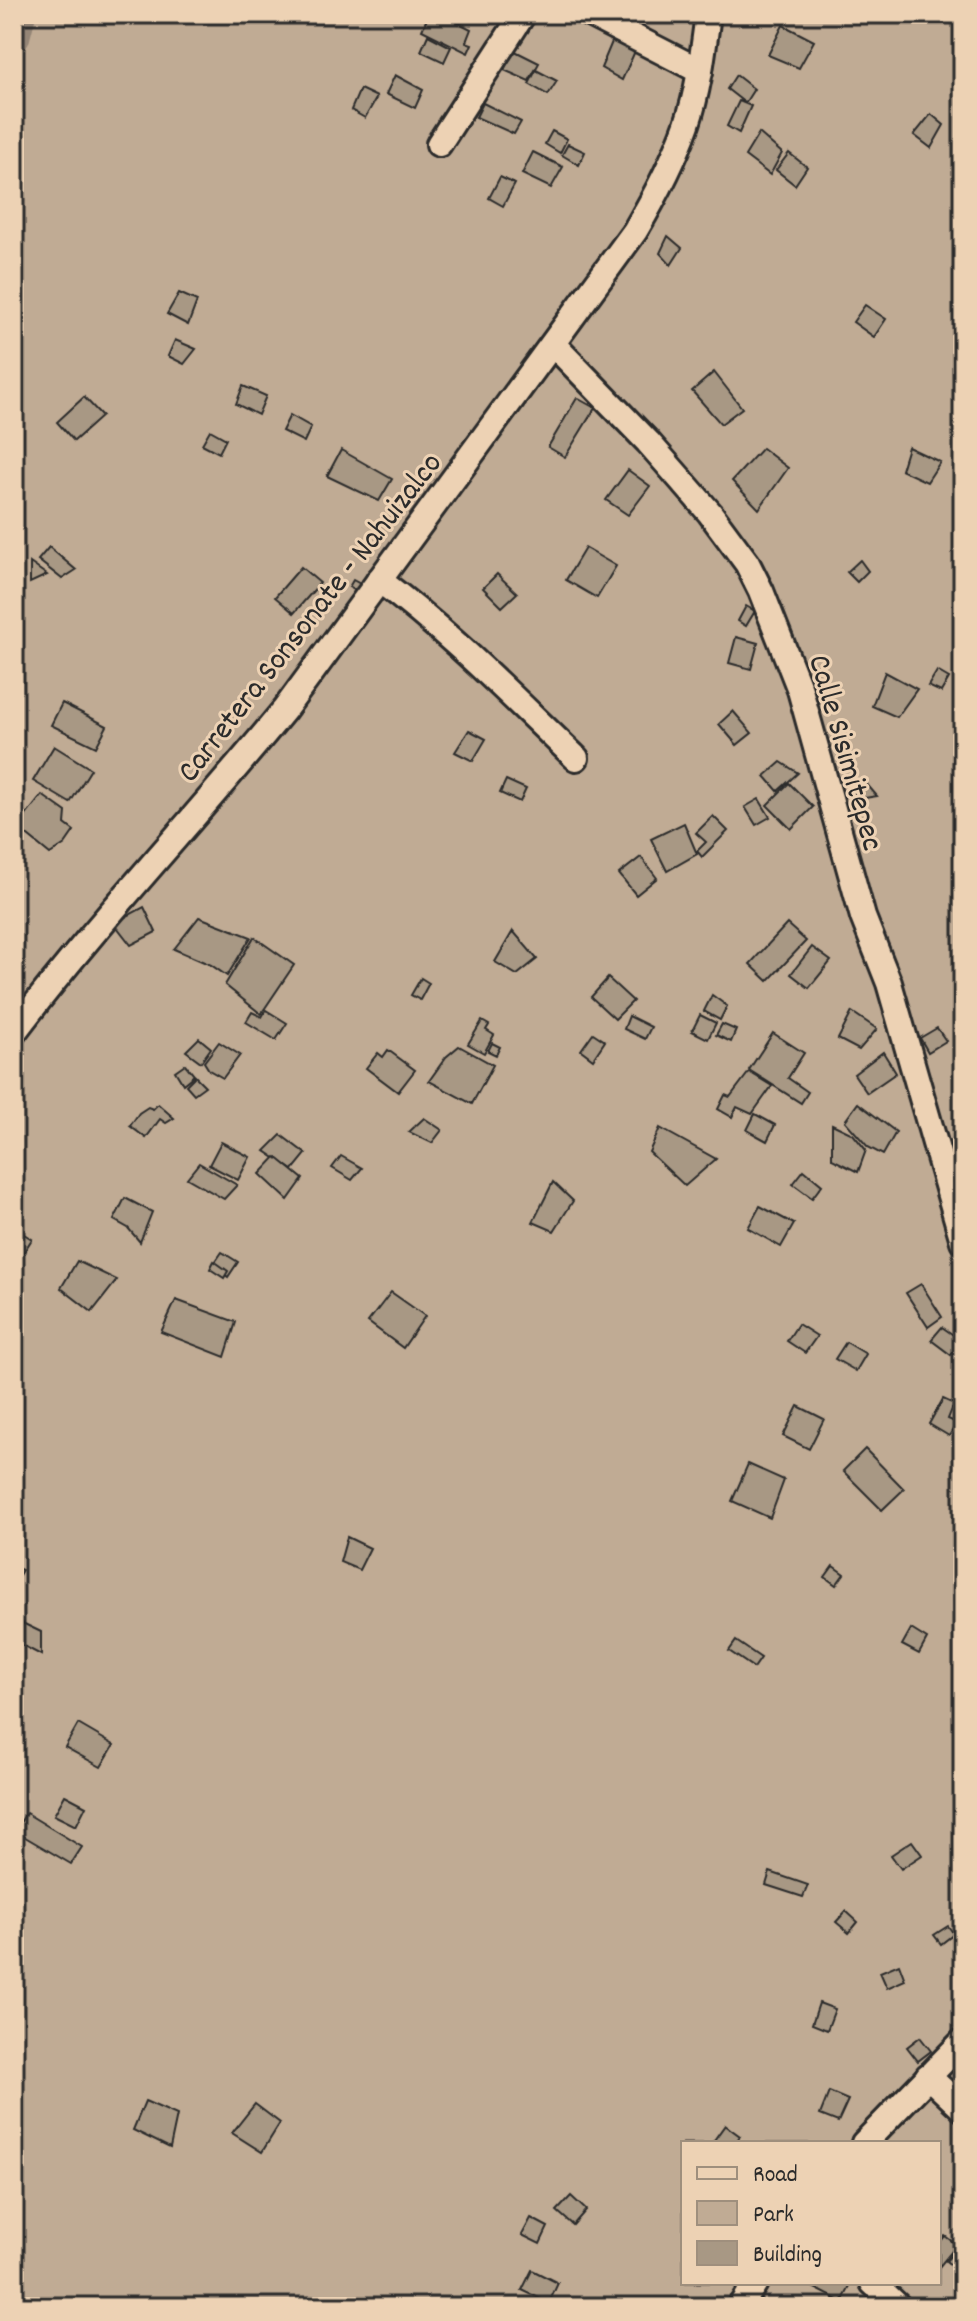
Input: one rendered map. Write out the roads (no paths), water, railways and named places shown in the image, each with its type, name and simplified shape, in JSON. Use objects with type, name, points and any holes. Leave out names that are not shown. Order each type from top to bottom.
[{"type":"street","points":[[439,144],[523,14]]},
{"type":"street","points":[[589,14],[700,71]]},
{"type":"street","name":"Carretera Sonsonate - Nahuizalco","points":[[14,1032],[95,928],[285,709],[635,231],[659,188],[687,124],[700,71],[708,14]]},
{"type":"street","name":"Calle Sisimitepec","points":[[554,345],[648,442],[710,513],[747,563],[761,591],[800,690],[863,917],[889,983],[963,1241]]},
{"type":"street","points":[[379,580],[408,601],[576,758]]},
{"type":"street","points":[[866,2141],[963,2041]]},
{"type":"street","points":[[928,2076],[963,2109]]},
{"type":"street","points":[[740,2307],[754,2285]]},
{"type":"street","points":[[875,2285],[899,2307]]},
{"type":"waterway","points":[[14,37],[20,14]]}]
